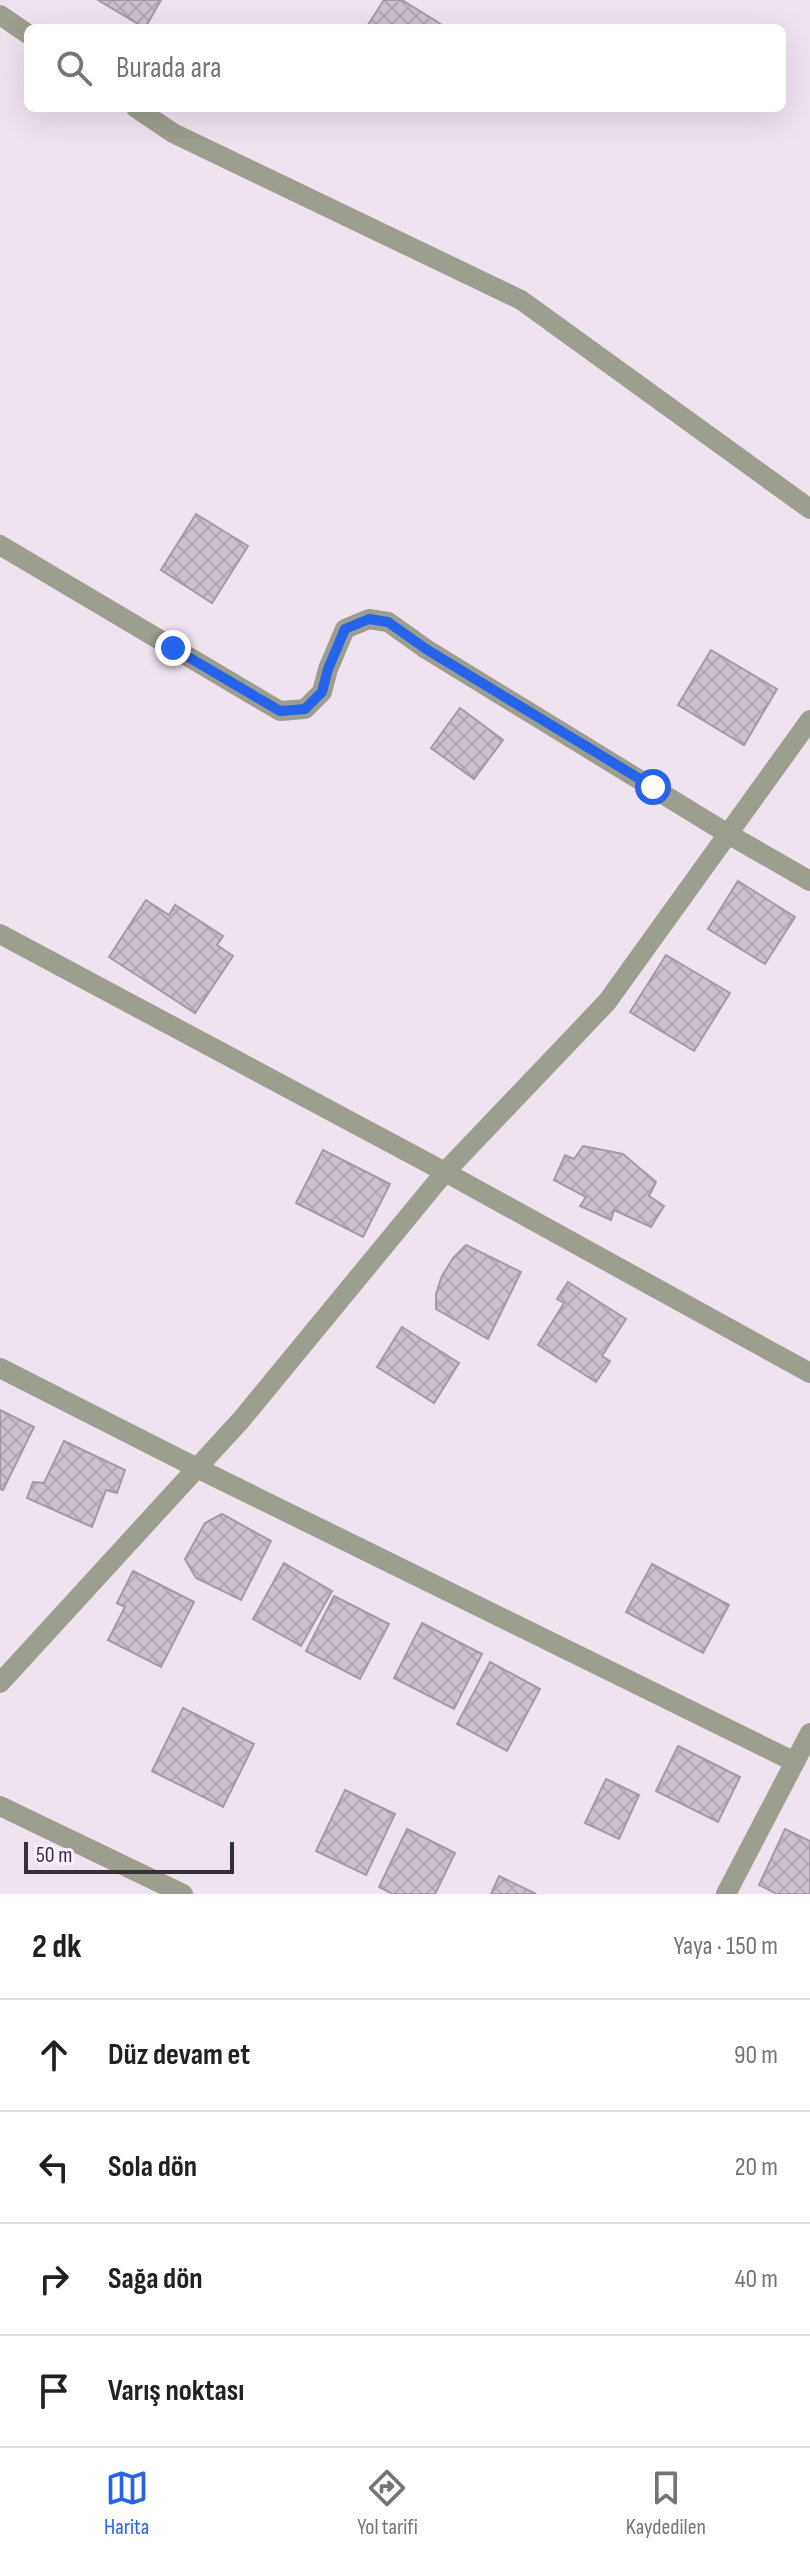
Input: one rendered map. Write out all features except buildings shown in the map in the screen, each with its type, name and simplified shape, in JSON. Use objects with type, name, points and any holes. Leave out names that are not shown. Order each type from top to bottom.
[{"type":"street","points":[[0,15],[24,31]]},
{"type":"street","points":[[142,112],[173,133],[521,300],[810,509]]},
{"type":"street","points":[[0,545],[280,711],[305,709],[322,692],[345,629],[369,619],[388,622],[426,649],[810,881]]},
{"type":"street","points":[[0,1683],[241,1420],[445,1172],[607,1002],[810,720]]},
{"type":"street","points":[[0,934],[445,1172],[810,1373]]},
{"type":"street","points":[[0,1368],[795,1762]]},
{"type":"street","points":[[726,1894],[810,1733]]},
{"type":"street","points":[[0,1806],[183,1894]]},
{"type":"route","points":[[173,648],[280,711],[305,709],[322,692],[345,629],[369,619],[388,622],[426,649],[653,787]]}]
